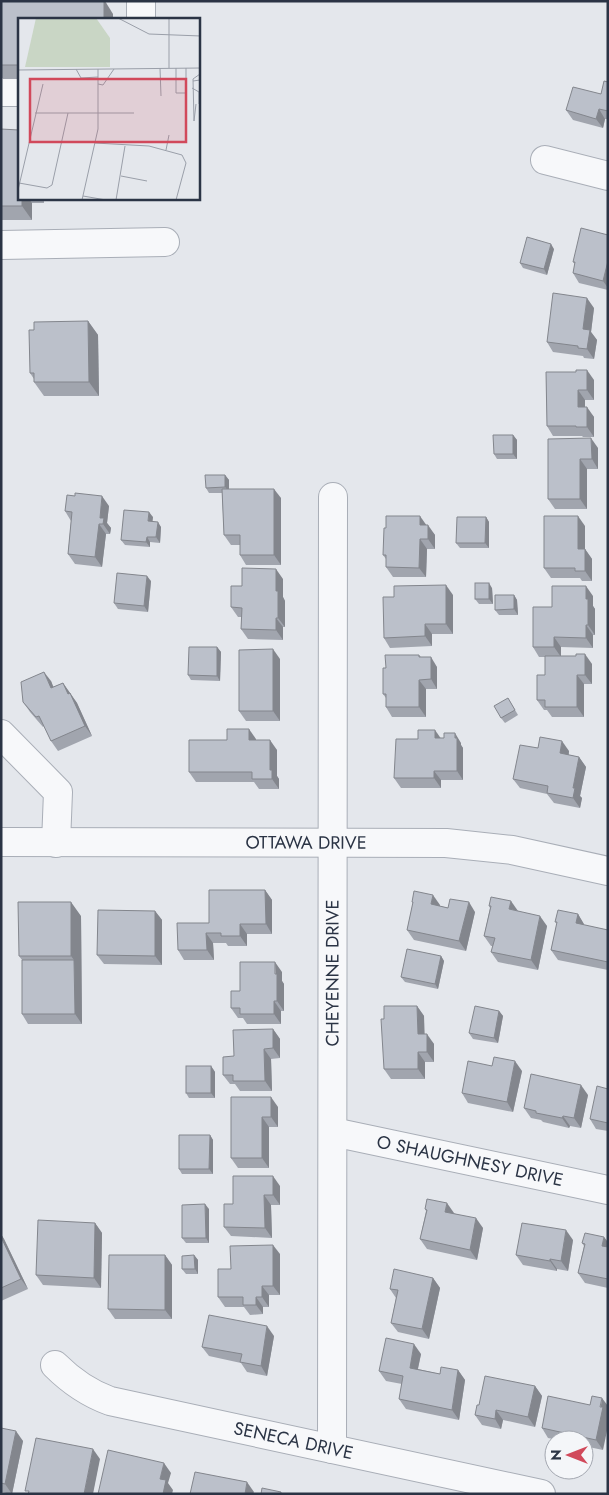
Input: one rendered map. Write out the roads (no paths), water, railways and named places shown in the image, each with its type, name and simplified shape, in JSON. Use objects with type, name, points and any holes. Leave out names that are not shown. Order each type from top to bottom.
[{"type":"street","points":[[141,1],[141,18]]},
{"type":"street","points":[[1,92],[18,92]]},
{"type":"street","points":[[545,160],[608,176]]},
{"type":"street","points":[[1,244],[165,242]]},
{"type":"street","name":"CHEYENNE DRIVE","points":[[332,1449],[333,497]]},
{"type":"street","points":[[1,734],[58,792],[56,843]]},
{"type":"street","name":"OTTAWA DRIVE","points":[[1,842],[446,843],[512,850],[608,871]]},
{"type":"street","name":"O SHAUGHNESY DRIVE","points":[[333,1132],[608,1190]]},
{"type":"street","name":"SENECA DRIVE","points":[[55,1365],[80,1387],[110,1401],[541,1494]]}]
